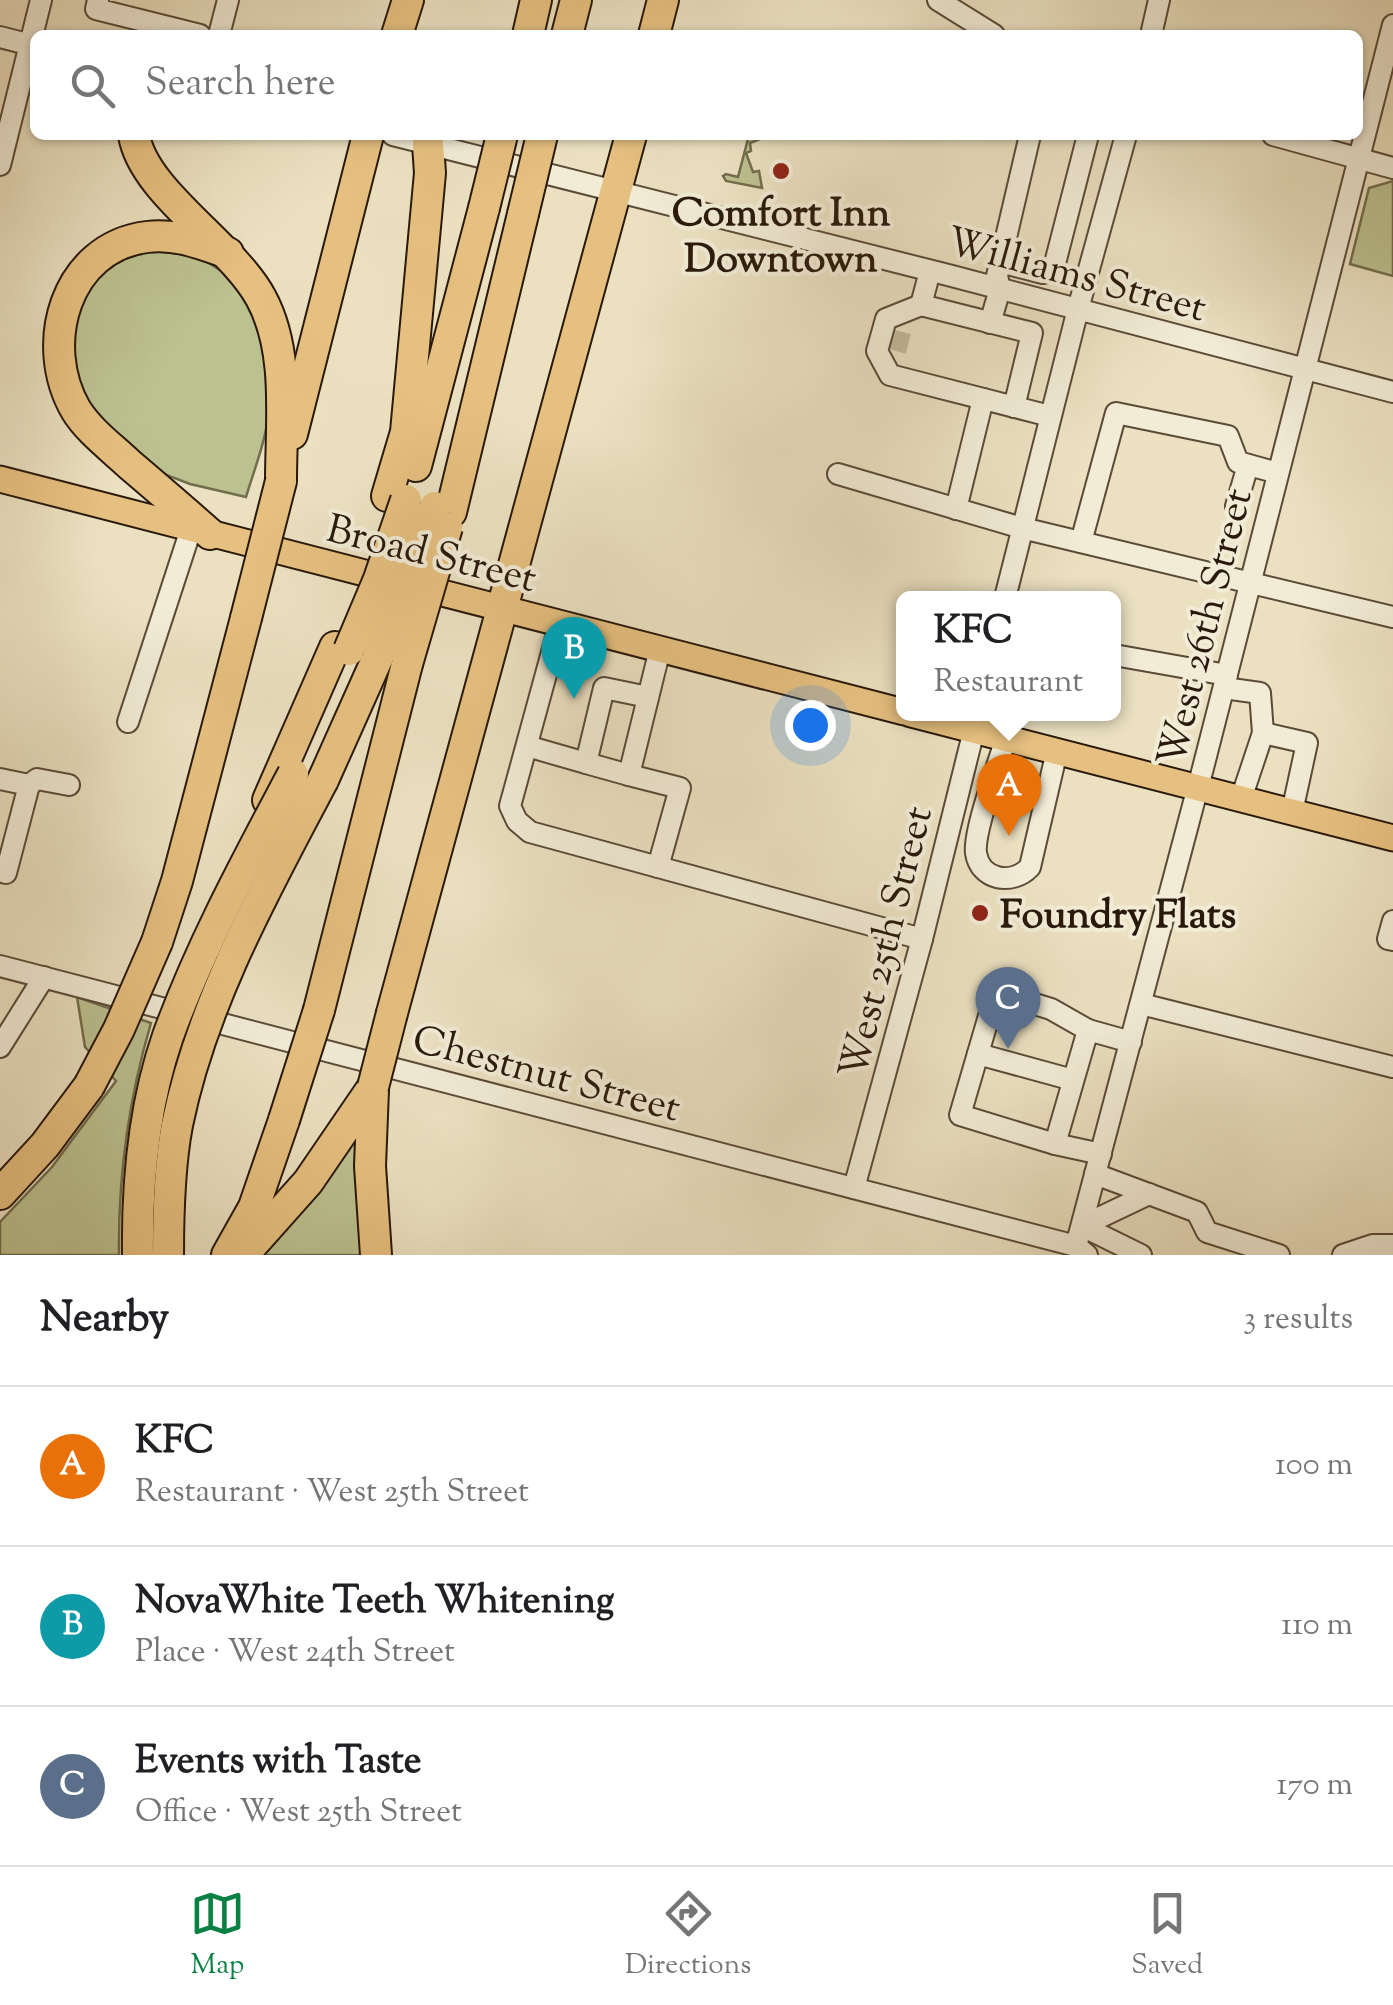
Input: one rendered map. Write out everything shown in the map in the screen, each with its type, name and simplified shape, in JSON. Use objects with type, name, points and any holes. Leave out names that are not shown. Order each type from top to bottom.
[{"type":"highway","points":[[399,30],[408,0]]},
{"type":"highway","points":[[529,30],[536,0]]},
{"type":"highway","points":[[568,30],[576,0]]},
{"type":"highway","points":[[655,30],[663,0]]},
{"type":"highway","points":[[135,140],[136,151],[149,172],[228,254],[261,297],[278,342],[280,481]]},
{"type":"highway","points":[[227,1255],[254,1206],[319,1010],[372,799],[367,654],[380,578],[420,504],[501,140]]},
{"type":"highway","points":[[138,1255],[140,1190],[149,1116],[168,1039],[234,886],[367,654],[522,214],[541,140]]},
{"type":"highway","points":[[376,1255],[370,1166],[373,1087],[629,140]]},
{"type":"highway","points":[[420,504],[406,432],[430,174],[428,144]]},
{"type":"highway","points":[[0,1194],[89,1086],[120,1029],[157,942],[246,618],[365,146]]},
{"type":"highway","points":[[200,531],[95,433],[76,410],[63,378],[57,339],[64,302],[98,257],[122,242],[149,236],[188,239],[228,254]]},
{"type":"highway","points":[[168,1255],[177,1127],[193,1065],[218,993],[252,915],[300,773]]},
{"type":"highway","points":[[243,1255],[308,1182],[373,1087]]},
{"type":"main road","name":"Broad Street","points":[[0,480],[896,710]]},
{"type":"main road","name":"Broad Street","points":[[976,722],[1006,738],[1393,838]]},
{"type":"street","points":[[35,30],[41,0]]},
{"type":"street","points":[[98,0],[96,8],[181,30]]},
{"type":"street","points":[[220,30],[228,0]]},
{"type":"street","points":[[938,0],[986,30]]},
{"type":"street","points":[[1152,30],[1159,0]]},
{"type":"street","name":"West 26th Street","points":[[1081,1242],[1393,25]]},
{"type":"street","points":[[0,37],[30,45]]},
{"type":"street","points":[[0,165],[30,53]]},
{"type":"street","name":"Williams Street","points":[[412,140],[1393,392]]},
{"type":"street","points":[[990,322],[1029,140]]},
{"type":"street","points":[[1000,262],[1043,272],[1053,270],[1087,140]]},
{"type":"street","points":[[1007,591],[1125,140]]},
{"type":"street","points":[[1291,140],[1393,168]]},
{"type":"street","points":[[910,314],[930,270]]},
{"type":"street","points":[[1014,407],[1032,333],[990,322],[910,314],[886,319],[877,351],[890,375],[983,398],[1014,407],[1050,416]]},
{"type":"street","points":[[890,375],[896,350]]},
{"type":"street","points":[[956,509],[983,398]]},
{"type":"street","points":[[1081,542],[1116,413],[1228,436],[1238,462],[1278,473]]},
{"type":"street","points":[[1236,506],[1248,466]]},
{"type":"street","points":[[838,474],[1022,528],[1393,617]]},
{"type":"street","points":[[128,722],[200,531]]},
{"type":"street","points":[[560,623],[510,806],[517,821],[530,832],[922,939]]},
{"type":"street","points":[[629,775],[660,649]]},
{"type":"street","points":[[1121,657],[1225,681],[1260,694],[1263,732],[1241,799]]},
{"type":"street","points":[[586,763],[604,688],[648,697]]},
{"type":"street","name":"West 25th Street","points":[[854,1188],[976,722]]},
{"type":"street","points":[[1263,732],[1307,743],[1292,812]]},
{"type":"street","points":[[1006,738],[976,846],[980,866],[1002,878],[1018,877],[1030,867],[1057,751]]},
{"type":"street","points":[[526,746],[680,788],[658,867]]},
{"type":"street","points":[[0,779],[28,785]]},
{"type":"street","points":[[0,872],[6,873],[28,785],[37,779],[48,779],[69,785]]},
{"type":"street","points":[[987,807],[987,860],[999,869],[1012,869],[1020,864],[1030,827],[1041,816]]},
{"type":"street","points":[[947,837],[976,846]]},
{"type":"street","points":[[1393,921],[1388,939],[1393,940]]},
{"type":"street","name":"Chestnut Street","points":[[0,966],[854,1188],[1141,1255]]},
{"type":"street","points":[[0,1047],[44,978]]},
{"type":"street","points":[[1130,1042],[1088,1030],[1051,1009],[996,992],[960,1116],[1055,1144],[1149,1194],[1198,1212],[1207,1232],[1279,1255]]},
{"type":"street","points":[[1140,1004],[1393,1067]]},
{"type":"street","points":[[1055,1144],[1088,1030]]},
{"type":"street","points":[[978,1054],[1073,1080]]},
{"type":"street","points":[[1081,1242],[1149,1194]]},
{"type":"street","points":[[1342,1255],[1393,1245]]},
{"type":"green space","points":[[748,140],[758,140],[750,143],[751,151],[746,153],[753,172],[759,171],[762,188],[726,181],[723,176],[738,177]]},
{"type":"green space","points":[[1393,181],[1393,276],[1350,264],[1369,188]]},
{"type":"green space","points":[[151,248],[183,252],[209,263],[231,280],[259,326],[269,383],[268,414],[246,497],[190,484],[156,471],[96,422],[69,356],[70,320],[98,274],[127,255]]},
{"type":"green space","points":[[77,997],[151,1023],[126,1138],[119,1255],[0,1255],[0,1222],[52,1167],[116,1081],[85,1047]]},
{"type":"green space","points":[[362,1116],[367,1255],[263,1255],[283,1232]]},
{"type":"tunnel","points":[[896,351],[902,329]]},
{"type":"place","name":"Comfort Inn Downtown","points":[[781,171]]},
{"type":"place","name":"NovaWhite Teeth Whitening","points":[[574,699]]},
{"type":"place","name":"KFC","points":[[1009,836]]},
{"type":"place","name":"Foundry Flats","points":[[980,913]]},
{"type":"place","name":"Events with Taste","points":[[1008,1049]]}]
